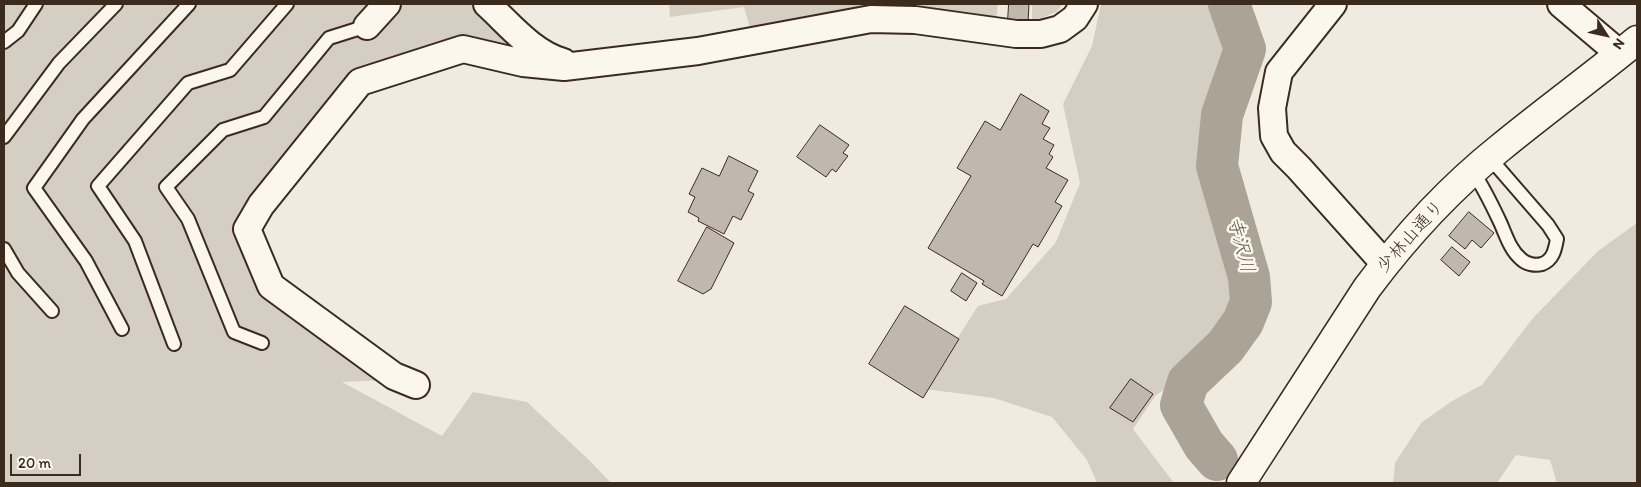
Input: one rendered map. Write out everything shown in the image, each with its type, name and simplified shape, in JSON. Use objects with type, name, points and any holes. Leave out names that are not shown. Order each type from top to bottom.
[{"type":"street","points":[[367,26],[387,4]]},
{"type":"street","points":[[487,4],[538,50],[550,58],[584,65]]},
{"type":"street","points":[[416,385],[394,376],[271,286],[247,228],[261,205],[360,82],[463,49],[523,64],[546,66],[584,65],[698,51],[871,20],[915,20],[1016,34],[1041,34],[1060,29],[1075,18],[1084,4]]},
{"type":"street","points":[[1334,4],[1279,72],[1272,108],[1274,136],[1282,152],[1299,168],[1376,254],[1386,262]]},
{"type":"street","points":[[1561,4],[1628,47]]},
{"type":"street","name":"少林山通り","points":[[1241,483],[1362,295],[1386,262],[1427,216],[1481,164],[1628,47]]},
{"type":"lane","points":[[4,42],[18,31],[36,4]]},
{"type":"lane","points":[[4,137],[59,63],[116,4]]},
{"type":"lane","points":[[122,329],[86,261],[34,188],[83,118],[189,4]]},
{"type":"lane","points":[[174,344],[135,241],[98,186],[188,82],[230,70],[287,4]]},
{"type":"lane","points":[[262,343],[234,332],[188,219],[166,187],[223,130],[264,117],[329,38],[367,26]]},
{"type":"lane","points":[[1481,164],[1548,225],[1557,240],[1554,254],[1548,262],[1540,265],[1531,265],[1522,260],[1512,250],[1488,195],[1481,164]]},
{"type":"lane","points":[[4,249],[18,273],[52,311]]},
{"type":"shaded area","points":[[4,4],[474,4],[533,57],[463,43],[355,76],[238,226],[253,266],[387,380],[342,382],[442,436],[473,392],[527,402],[611,483],[4,483]]},
{"type":"shaded area","points":[[669,4],[998,4],[996,22],[753,39],[744,7],[670,17]]},
{"type":"shaded area","points":[[1032,4],[1063,4],[1056,12],[1032,22]]},
{"type":"shaded area","points":[[1101,4],[1220,4],[1229,25],[1230,38],[1226,65],[1206,130],[1243,273],[1239,314],[1228,329],[1197,357],[1191,368],[1174,389],[1164,390],[1156,395],[1133,429],[1174,483],[1097,483],[1087,460],[1052,417],[994,398],[925,389],[978,306],[1006,299],[1056,242],[1080,183],[1063,104],[1092,46]]},
{"type":"shaded area","points":[[1637,223],[1637,483],[1557,483],[1550,460],[1516,455],[1497,483],[1393,483],[1395,463],[1421,423],[1452,401],[1482,385],[1533,318],[1598,251]]},
{"type":"building","points":[[1009,4],[1029,4],[1028,22],[1008,21]]},
{"type":"building","points":[[1021,94],[1049,111],[1042,124],[1050,128],[1043,139],[1054,145],[1049,154],[1053,157],[1046,168],[1068,180],[1055,202],[1062,206],[1038,247],[1033,244],[1002,296],[982,284],[984,281],[928,248],[971,176],[957,168],[985,121],[1000,130]]},
{"type":"building","points":[[820,125],[849,145],[843,153],[848,156],[836,172],[832,169],[826,177],[797,157]]},
{"type":"building","points":[[729,156],[758,171],[748,191],[754,194],[741,220],[733,216],[724,234],[698,221],[699,218],[688,212],[695,197],[689,194],[702,168],[719,176]]},
{"type":"building","points":[[1469,212],[1494,233],[1481,248],[1472,240],[1465,249],[1449,236]]},
{"type":"building","points":[[707,227],[734,243],[711,289],[703,294],[678,281]]},
{"type":"building","points":[[1452,247],[1470,262],[1459,276],[1441,260]]},
{"type":"building","points":[[962,273],[977,283],[966,301],[951,291]]},
{"type":"building","points":[[905,306],[959,339],[923,398],[869,364]]},
{"type":"building","points":[[1131,379],[1153,394],[1133,422],[1110,408]]},
{"type":"waterway","name":"寺沢川","points":[[1217,460],[1204,445],[1181,405],[1188,382],[1225,347],[1243,322],[1251,302],[1249,277],[1217,166],[1222,115],[1245,49],[1229,4]]}]
